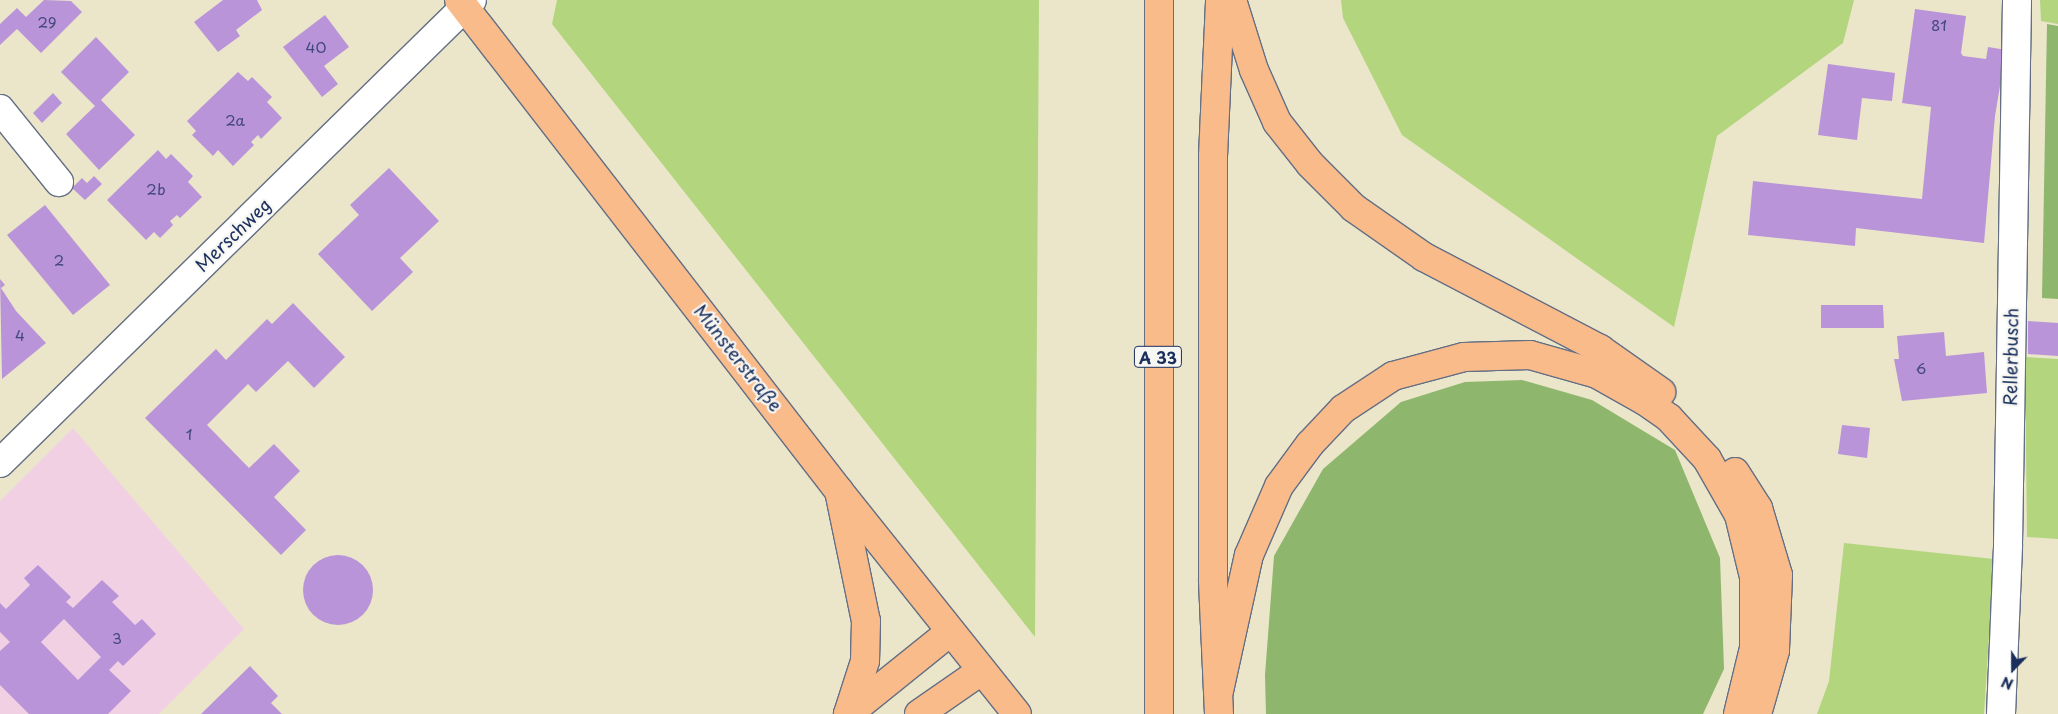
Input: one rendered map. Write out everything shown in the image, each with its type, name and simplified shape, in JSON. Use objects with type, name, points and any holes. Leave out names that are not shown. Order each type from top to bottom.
[{"type":"main road","name":"A 33","points":[[1159,0],[1159,714]]},
{"type":"main road","points":[[1219,703],[1213,580],[1213,156],[1220,0]]},
{"type":"main road","points":[[1232,0],[1254,70],[1278,122],[1310,164],[1354,208],[1424,257],[1600,349],[1684,408],[1720,448],[1758,508],[1778,575],[1775,651],[1757,714]]},
{"type":"main road","name":"Münsterstraße","points":[[465,2],[839,491],[981,671],[1018,714]]},
{"type":"main road","points":[[1219,703],[1250,555],[1279,486],[1310,444],[1343,409],[1393,376],[1464,357],[1530,355],[1597,374],[1645,401],[1669,418],[1707,459],[1739,515],[1754,577],[1754,648],[1738,714]]},
{"type":"main road","points":[[839,491],[866,621],[865,661],[848,714]]},
{"type":"main road","points":[[848,714],[950,632]]},
{"type":"main road","points":[[919,714],[981,671]]},
{"type":"street","name":"Rellerbusch","points":[[2000,714],[2008,535],[2017,0]]},
{"type":"street","name":"Merschweg","points":[[0,463],[465,2]]},
{"type":"street","points":[[0,109],[59,182]]},
{"type":"shaded area","points":[[73,428],[244,629],[159,714],[0,714],[0,501]]},
{"type":"green space","points":[[557,0],[1039,0],[1035,637],[552,24]]},
{"type":"green space","points":[[1341,0],[1854,0],[1843,43],[1717,136],[1674,327],[1402,135],[1343,18]]},
{"type":"green space","points":[[2040,0],[2058,0],[2058,24],[2041,21]]},
{"type":"green space","points":[[2047,24],[2058,26],[2058,299],[2042,298]]},
{"type":"green space","points":[[2025,357],[2058,359],[2058,539],[2027,537]]},
{"type":"green space","points":[[1522,380],[1592,400],[1675,450],[1720,558],[1724,669],[1703,714],[1266,714],[1265,675],[1274,556],[1323,469],[1401,402],[1465,382]]},
{"type":"green space","points":[[1844,543],[1994,559],[1984,714],[1817,714],[1829,681]]},
{"type":"building","points":[[44,0],[71,1],[82,12],[41,53],[17,29],[0,45],[0,24],[17,8],[26,17]]},
{"type":"building","points":[[223,0],[257,0],[262,10],[236,30],[240,36],[218,52],[194,22]]},
{"type":"building","points":[[1915,9],[1966,16],[1961,53],[1963,56],[1986,59],[1988,47],[2006,50],[1995,116],[1984,243],[1856,228],[1855,246],[1748,235],[1753,181],[1922,199],[1931,107],[1902,103]]},
{"type":"building","points":[[325,15],[349,47],[324,66],[338,84],[322,97],[283,47]]},
{"type":"building","points":[[96,37],[129,72],[101,100],[135,135],[99,170],[66,134],[95,106],[61,72]]},
{"type":"building","points":[[1828,64],[1895,73],[1892,101],[1862,98],[1857,140],[1818,135]]},
{"type":"building","points":[[238,72],[248,81],[252,77],[272,97],[267,102],[282,118],[261,139],[258,135],[251,142],[254,145],[233,166],[218,150],[213,156],[192,135],[196,131],[187,121]]},
{"type":"building","points":[[53,93],[62,103],[42,123],[33,113]]},
{"type":"building","points":[[158,150],[166,159],[171,154],[193,176],[188,182],[202,197],[180,218],[177,215],[170,221],[173,225],[160,238],[154,232],[146,240],[107,200]]},
{"type":"building","points":[[389,168],[439,221],[400,258],[413,272],[372,311],[318,254],[359,215],[350,205]]},
{"type":"building","points":[[94,176],[102,184],[85,200],[72,188],[82,178],[87,183]]},
{"type":"building","points":[[45,205],[110,285],[73,315],[7,235]]},
{"type":"building","points":[[0,279],[5,285],[1,288],[16,311],[46,343],[2,379]]},
{"type":"building","points":[[293,303],[345,357],[314,388],[288,361],[256,392],[248,384],[207,425],[249,468],[274,444],[300,471],[274,497],[306,530],[281,555],[145,418],[216,349],[226,360],[267,319],[272,324]]},
{"type":"building","points":[[1821,305],[1883,305],[1884,328],[1821,328]]},
{"type":"building","points":[[2028,321],[2058,323],[2058,356],[2028,354]]},
{"type":"building","points":[[1944,332],[1946,356],[1984,352],[1987,393],[1902,401],[1894,359],[1899,359],[1897,336]]},
{"type":"building","points":[[1842,425],[1870,428],[1867,458],[1838,454]]},
{"type":"building","points":[[338,555],[351,558],[363,565],[370,577],[373,590],[370,603],[363,615],[351,622],[338,625],[325,622],[313,615],[306,603],[303,590],[306,577],[313,565],[325,558]]},
{"type":"building","points":[[38,565],[71,597],[66,602],[73,608],[102,580],[119,596],[112,602],[135,625],[142,619],[156,634],[123,666],[118,661],[109,670],[131,691],[108,714],[29,714],[0,685],[0,651],[10,642],[0,632],[0,603],[6,609],[30,585],[24,578]],"holes":[[[64,619],[101,657],[78,680],[41,642]]]},
{"type":"building","points":[[250,666],[278,696],[271,703],[282,714],[201,714]]}]
